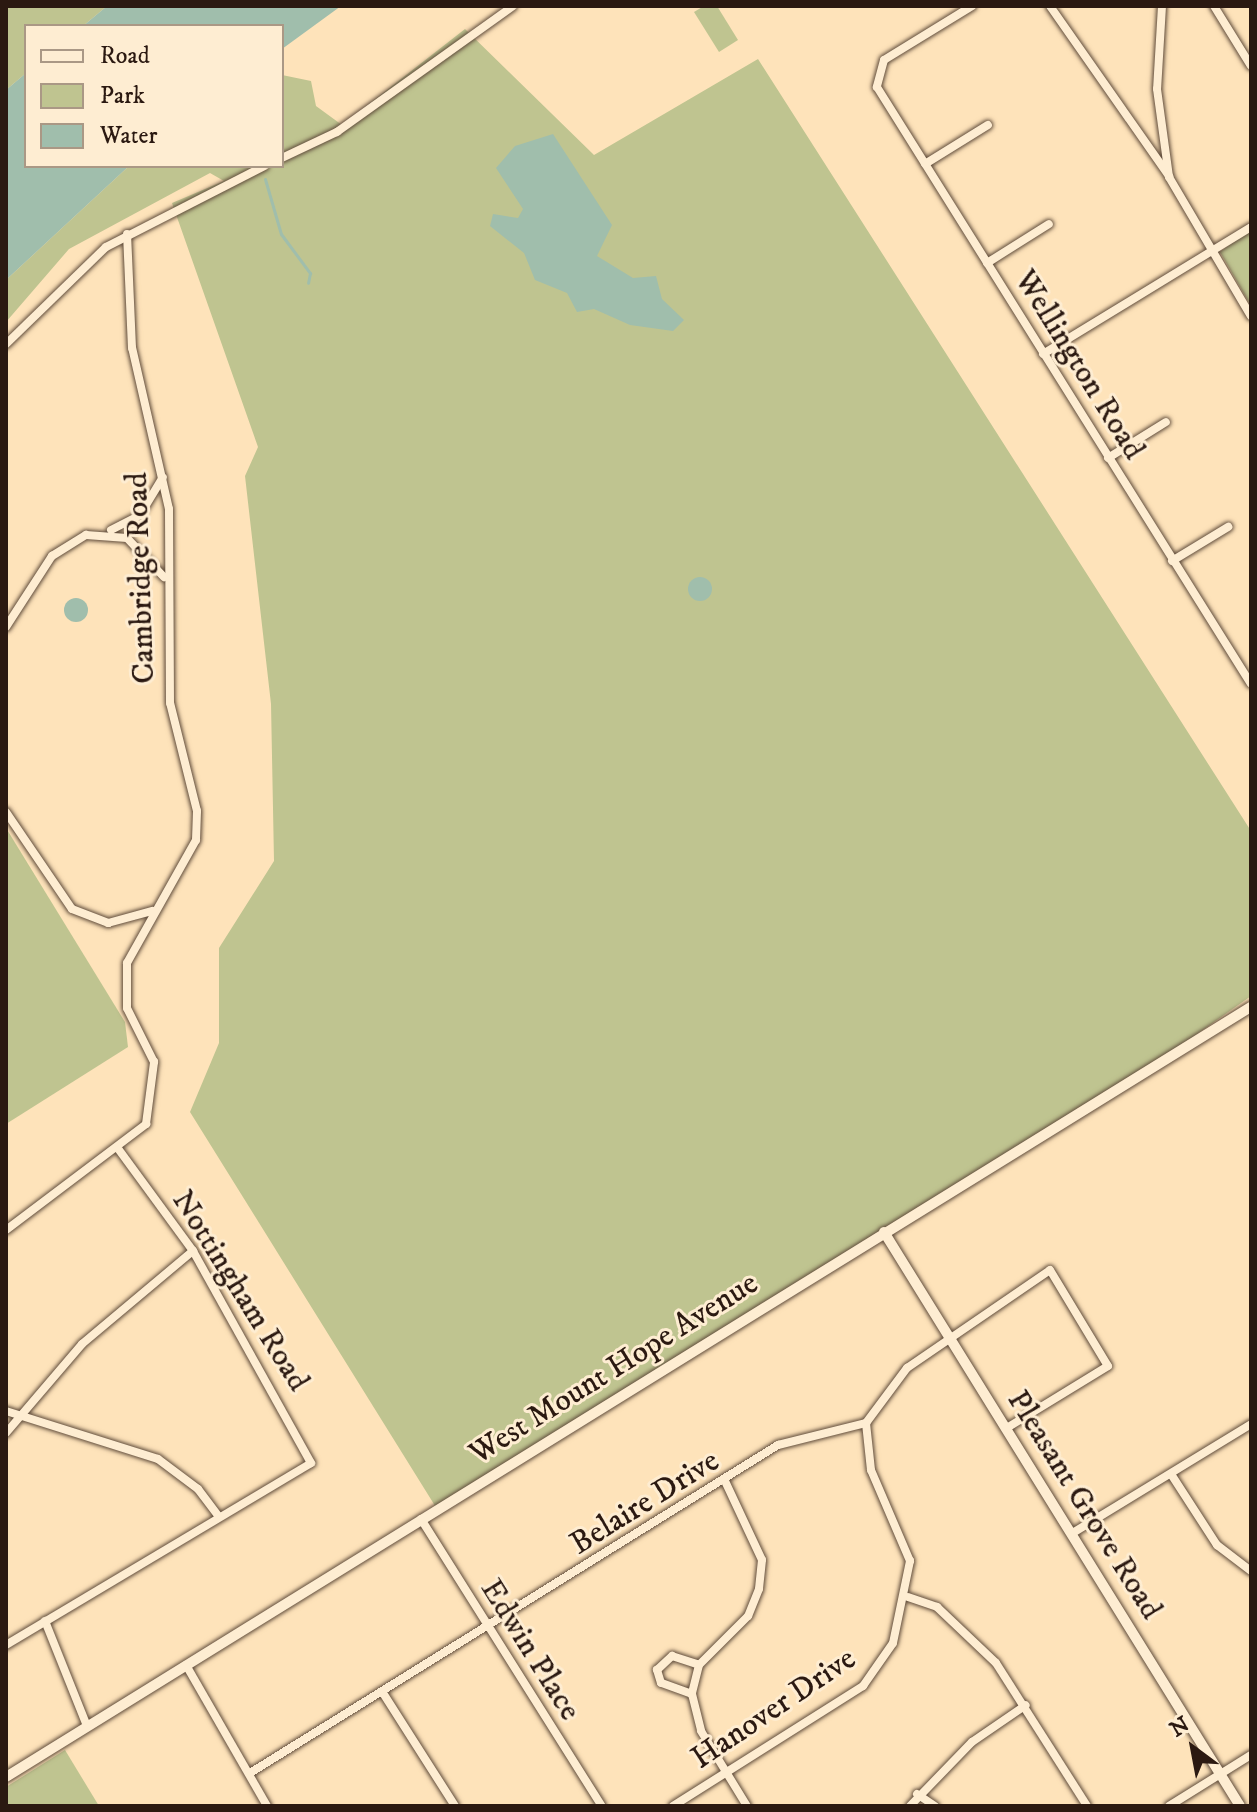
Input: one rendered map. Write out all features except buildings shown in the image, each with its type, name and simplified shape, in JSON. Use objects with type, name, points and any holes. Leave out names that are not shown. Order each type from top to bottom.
[{"type":"street","points":[[284,157],[337,132],[513,6]]},
{"type":"street","name":"Wellington Road","points":[[972,6],[877,69],[877,87],[1251,684]]},
{"type":"street","points":[[1050,6],[1169,177],[1251,316]]},
{"type":"street","points":[[1162,6],[1157,89],[1169,177]]},
{"type":"street","points":[[1214,6],[1251,66]]},
{"type":"street","points":[[925,164],[988,125]]},
{"type":"street","points":[[6,344],[73,274],[127,234],[260,168]]},
{"type":"street","points":[[987,263],[1049,224]]},
{"type":"street","points":[[1043,354],[1251,227]]},
{"type":"street","name":"Cambridge Road","points":[[6,1230],[119,1150],[146,1124],[155,1088],[154,1062],[127,1008],[124,985],[134,943],[190,858],[198,825],[170,703],[164,577],[164,476],[132,348],[133,254],[127,234]]},
{"type":"street","points":[[1108,458],[1166,422]]},
{"type":"street","points":[[6,627],[52,556],[73,540],[102,533],[140,515],[164,476]]},
{"type":"street","points":[[1172,561],[1228,527]]},
{"type":"street","points":[[102,533],[138,545],[164,577]]},
{"type":"street","points":[[6,812],[72,909],[108,923],[155,910]]},
{"type":"street","name":"West Mount Hope Avenue","points":[[6,1777],[1251,1007]]},
{"type":"street","name":"Nottingham Road","points":[[119,1150],[193,1251],[311,1463],[219,1517]]},
{"type":"street","name":"Pleasant Grove Road","points":[[884,1232],[1240,1806]]},
{"type":"street","points":[[6,1433],[19,1411],[133,1296],[193,1251]]},
{"type":"street","points":[[866,1423],[907,1368],[948,1336],[1050,1270],[1108,1366],[1007,1428]]},
{"type":"street","points":[[6,1411],[19,1411],[158,1459],[198,1489],[219,1517],[6,1645]]},
{"type":"street","name":"Belaire Drive","points":[[250,1773],[487,1630],[778,1445],[866,1423]]},
{"type":"street","name":"Hanover Drive","points":[[673,1806],[863,1686],[893,1643],[908,1597],[910,1561],[871,1470],[866,1423]]},
{"type":"street","points":[[1071,1534],[1251,1424]]},
{"type":"street","points":[[1171,1474],[1217,1545],[1251,1571]]},
{"type":"street","points":[[725,1481],[762,1560],[759,1589],[748,1616],[699,1665],[692,1694],[701,1731],[747,1806]]},
{"type":"street","name":"Edwin Place","points":[[421,1519],[487,1630],[602,1806]]},
{"type":"street","points":[[908,1597],[937,1607],[981,1645],[1026,1705],[1087,1806]]},
{"type":"street","points":[[45,1621],[87,1726]]},
{"type":"street","points":[[692,1694],[661,1683],[657,1670],[672,1656],[699,1665]]},
{"type":"street","points":[[186,1665],[267,1806]]},
{"type":"street","points":[[383,1693],[455,1806]]},
{"type":"street","points":[[910,1806],[917,1794],[1026,1705]]},
{"type":"street","points":[[1169,1806],[1251,1755]]},
{"type":"street","points":[[917,1794],[935,1806]]},
{"type":"green space","points":[[6,6],[107,6],[85,24],[24,24],[24,75],[6,90]]},
{"type":"green space","points":[[704,6],[717,6],[738,40],[719,52],[694,12]]},
{"type":"green space","points":[[465,29],[594,155],[758,59],[1251,831],[1251,996],[1136,1077],[437,1509],[190,1112],[219,1043],[219,948],[274,861],[271,704],[245,476],[258,447],[172,203],[224,181],[210,173],[69,249],[6,322],[6,280],[127,168],[284,168],[284,75],[311,81],[316,106],[342,125]]},
{"type":"green space","points":[[1251,229],[1251,306],[1220,252]]},
{"type":"green space","points":[[6,828],[125,1022],[128,1047],[6,1124]]},
{"type":"green space","points":[[65,1750],[99,1806],[6,1806],[6,1787]]},
{"type":"water","points":[[107,6],[341,6],[284,48],[284,24],[85,24]]},
{"type":"water","points":[[24,75],[24,168],[127,168],[6,280],[6,90]]},
{"type":"water","points":[[553,134],[612,225],[597,256],[633,278],[656,276],[662,299],[684,320],[673,331],[630,325],[594,309],[577,312],[567,293],[535,280],[524,253],[490,226],[493,214],[518,218],[523,209],[496,168],[515,146]]},
{"type":"water","points":[[695,577],[705,577],[712,584],[712,594],[705,601],[695,601],[688,594],[688,584]]},
{"type":"water","points":[[76,598],[85,601],[88,610],[85,619],[76,622],[67,619],[64,610],[67,601]]},
{"type":"waterway","points":[[265,179],[281,234],[310,273],[308,283]]}]
